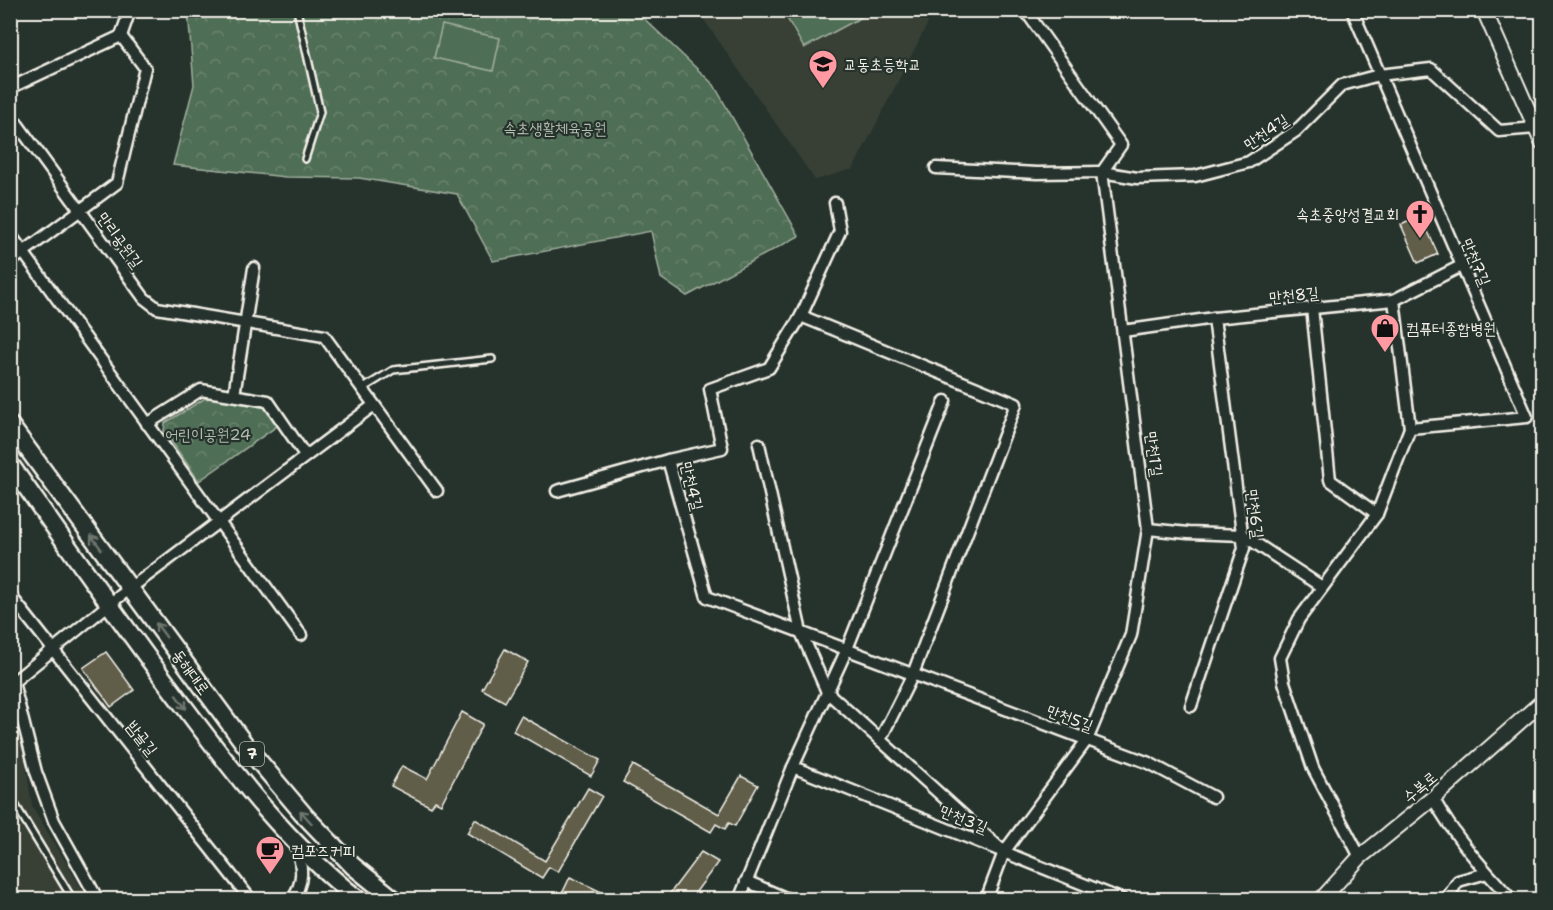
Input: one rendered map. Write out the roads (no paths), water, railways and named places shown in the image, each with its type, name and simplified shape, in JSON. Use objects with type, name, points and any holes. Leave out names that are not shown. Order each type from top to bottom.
[{"type":"main road","name":"동해대로","points":[[12,425],[246,746],[353,866],[395,900]]},
{"type":"main road","name":"동해대로","points":[[10,464],[108,605],[245,787],[296,844],[359,900]]},
{"type":"street","points":[[10,88],[122,36],[130,10]]},
{"type":"street","points":[[1025,10],[1121,145],[1102,172]]},
{"type":"street","name":"만천7길","points":[[1352,10],[1527,417],[1410,428]]},
{"type":"street","points":[[1484,10],[1539,126],[1542,142]]},
{"type":"street","points":[[10,262],[117,183],[145,68],[122,36]]},
{"type":"street","name":"만천4길","points":[[936,168],[1037,173],[1102,172],[1137,178],[1195,176],[1249,162],[1296,131],[1342,85],[1379,75],[1431,69],[1499,131],[1539,126]]},
{"type":"street","name":"만리공원길","points":[[10,114],[144,298],[157,308],[324,336],[437,491]]},
{"type":"street","name":"만천1길","points":[[986,900],[1004,852],[1087,740],[1131,634],[1148,529],[1102,172]]},
{"type":"street","name":"만천4길","points":[[801,632],[707,597],[668,460],[722,448],[710,389],[769,369],[801,316],[840,231],[836,203]]},
{"type":"street","points":[[10,234],[301,634]]},
{"type":"street","name":"만천8길","points":[[1123,331],[1214,318],[1394,300],[1461,266]]},
{"type":"street","points":[[234,395],[254,268]]},
{"type":"street","points":[[1360,857],[1313,768],[1284,682],[1280,658],[1299,619],[1377,514],[1410,428],[1394,300]]},
{"type":"street","points":[[1312,308],[1330,480],[1377,514]]},
{"type":"street","points":[[801,316],[1016,404],[913,674],[880,740]]},
{"type":"street","name":"만천6길","points":[[1191,706],[1244,548],[1214,318]]},
{"type":"street","points":[[147,424],[201,390],[268,401],[305,454]]},
{"type":"street","points":[[739,900],[793,767],[847,649],[945,401]]},
{"type":"street","points":[[98,900],[54,821],[36,772],[13,682],[52,648],[108,605],[305,454],[374,405]]},
{"type":"street","points":[[759,444],[801,632],[826,692],[1004,852]]},
{"type":"street","points":[[557,491],[668,460]]},
{"type":"street","points":[[1148,529],[1243,535],[1322,587]]},
{"type":"street","name":"밤골길","points":[[10,595],[251,900]]},
{"type":"street","name":"만천5길","points":[[801,632],[1149,763],[1214,796]]},
{"type":"street","name":"수복로","points":[[1321,900],[1360,857],[1433,798],[1542,702]]},
{"type":"street","name":"만천3길","points":[[793,767],[1124,900]]},
{"type":"street","points":[[1433,798],[1487,873],[1512,900]]},
{"type":"street","points":[[291,900],[301,882],[302,868],[296,844]]},
{"type":"street","points":[[1446,900],[1458,881],[1487,873]]},
{"type":"street","points":[[746,881],[790,900]]},
{"type":"lane","points":[[297,10],[320,112],[305,159]]},
{"type":"lane","points":[[362,389],[393,370],[492,359]]},
{"type":"lane","points":[[10,796],[73,900]]},
{"type":"place","name":"교동초등학교","points":[[823,90]]},
{"type":"place","name":"속초중앙성결교회","points":[[1420,240]]},
{"type":"place","name":"컴퓨터종합병원","points":[[1385,354]]},
{"type":"place","name":"컴포즈커피","points":[[270,876]]},
{"type":"park label","name":"속초생활체육공원","points":[[555,128]]},
{"type":"park label","name":"어린이공원24","points":[[208,434]]}]
